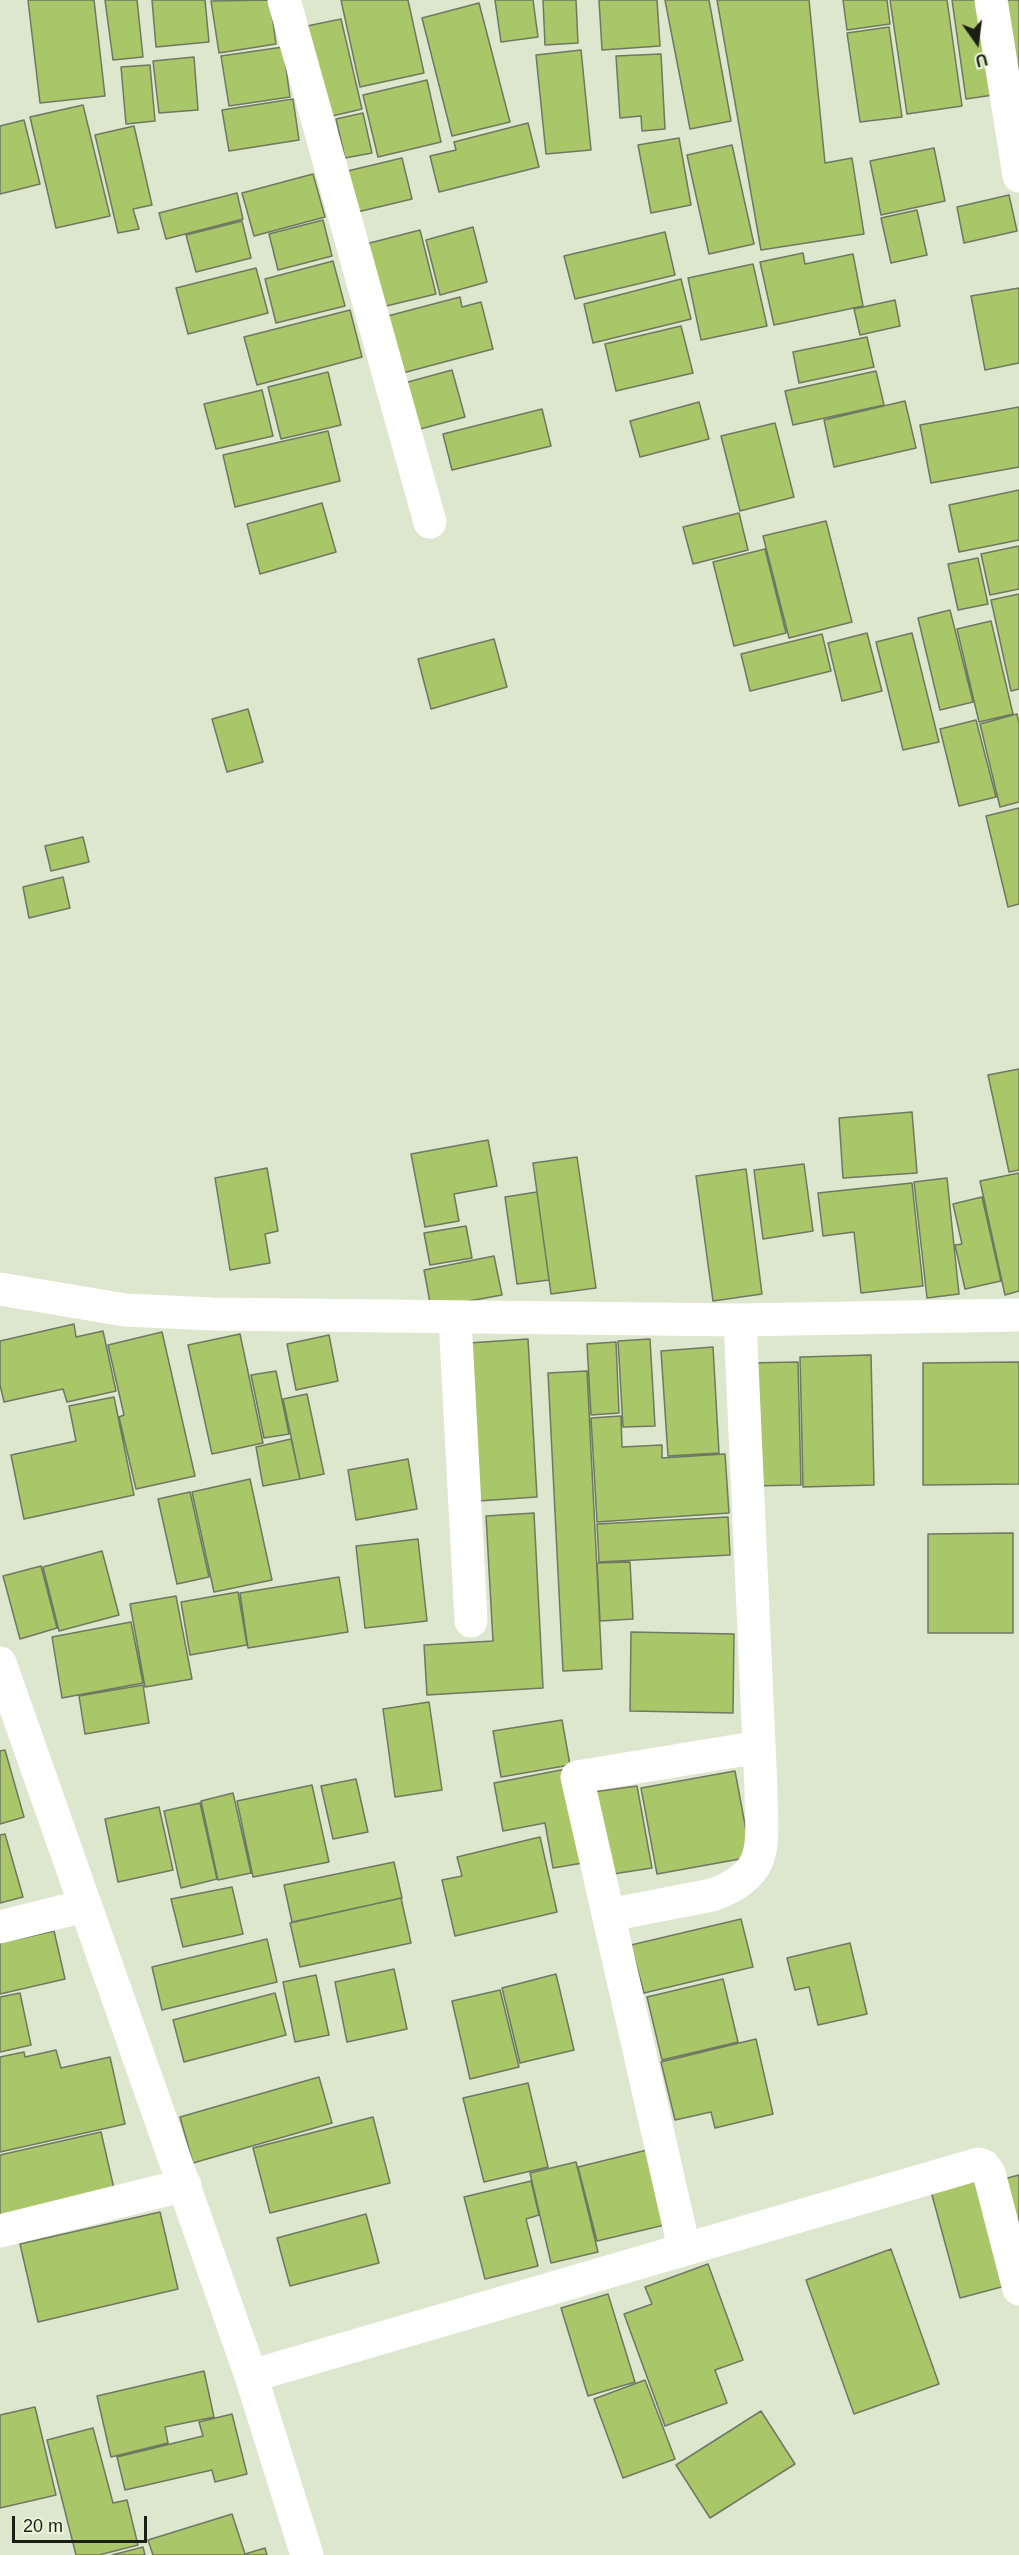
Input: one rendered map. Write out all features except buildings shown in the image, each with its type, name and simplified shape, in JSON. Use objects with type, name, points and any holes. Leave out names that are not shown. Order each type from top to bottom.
[{"type":"street","points":[[284,0],[430,522]]},
{"type":"street","points":[[991,0],[1019,176]]},
{"type":"street","points":[[0,1289],[125,1310],[212,1314],[740,1320],[1019,1316]]},
{"type":"street","points":[[455,1318],[471,1622]]},
{"type":"street","points":[[609,1915],[712,1895],[728,1889],[744,1880],[754,1869],[760,1852],[759,1747],[740,1320]]},
{"type":"street","points":[[0,1663],[251,2376],[307,2555]]},
{"type":"street","points":[[684,2248],[577,1777],[759,1747]]},
{"type":"street","points":[[0,1927],[84,1906]]},
{"type":"street","points":[[251,2376],[978,2164],[984,2166],[989,2173],[1019,2289]]},
{"type":"street","points":[[0,2231],[185,2185]]}]
